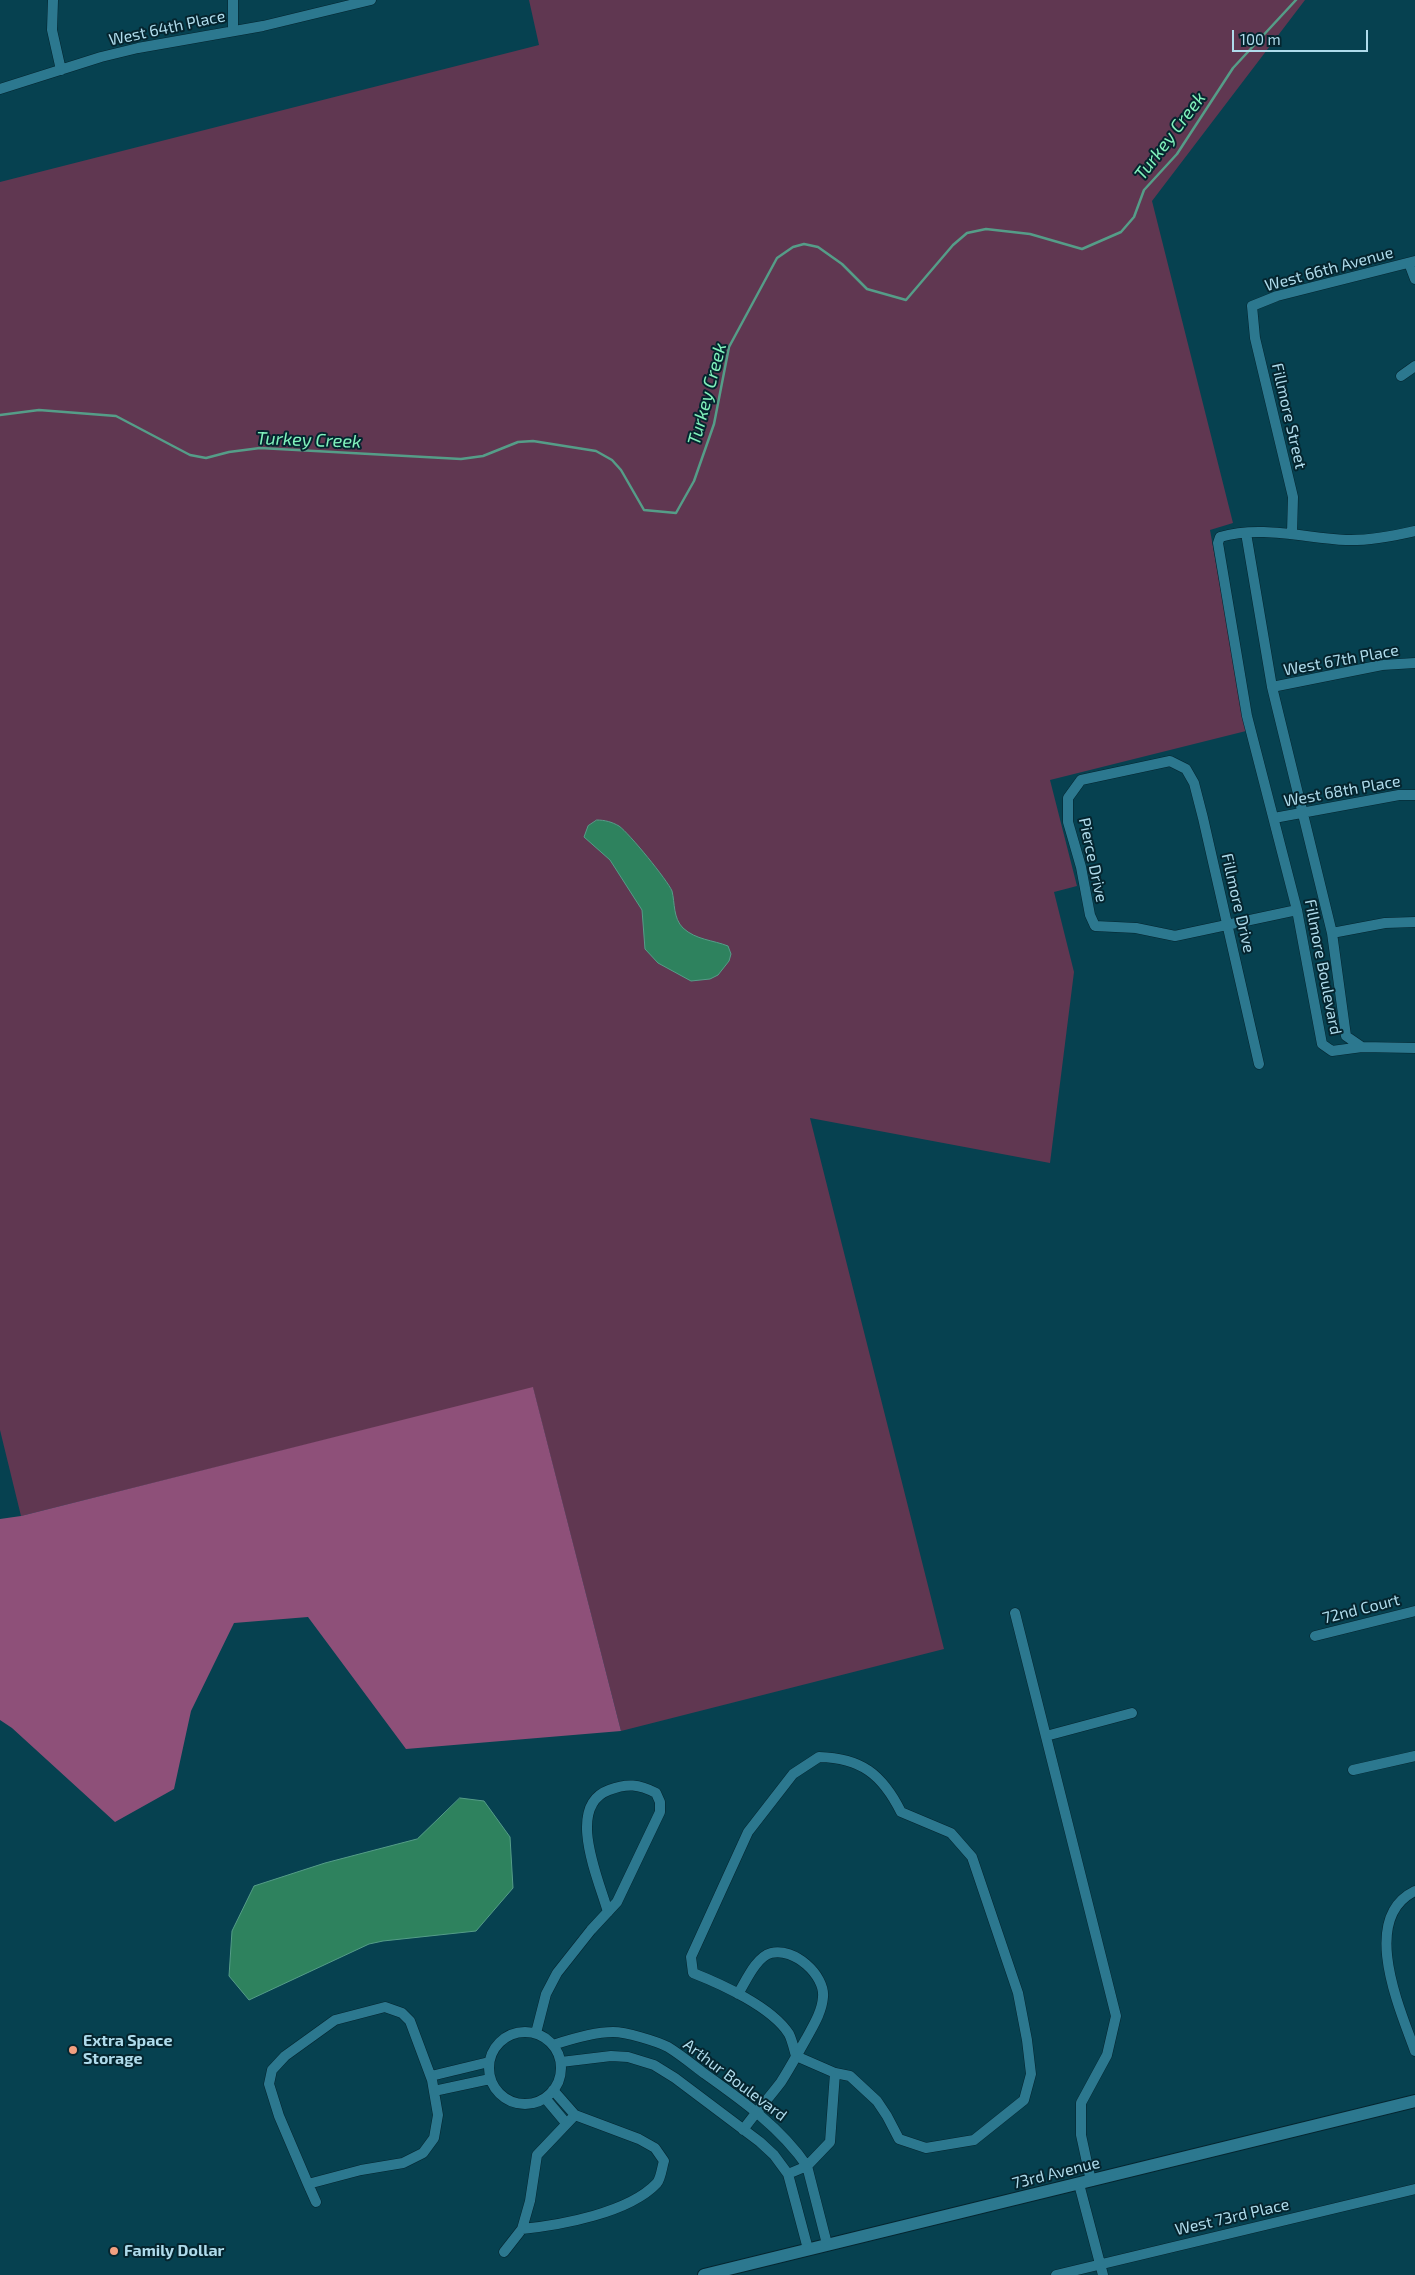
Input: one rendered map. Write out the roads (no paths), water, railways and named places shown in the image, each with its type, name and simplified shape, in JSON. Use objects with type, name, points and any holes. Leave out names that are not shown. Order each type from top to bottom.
[{"type":"street","points":[[53,0],[52,30],[61,70]]},
{"type":"street","points":[[233,0],[233,30]]},
{"type":"street","name":"West 64th Place","points":[[0,89],[138,48],[263,26],[371,0]]},
{"type":"street","points":[[1412,262],[1415,279]]},
{"type":"street","name":"West 66th Avenue","points":[[1252,306],[1277,296],[1412,262]]},
{"type":"street","name":"Fillmore Street","points":[[1252,306],[1255,338],[1293,497],[1292,533]]},
{"type":"street","points":[[1401,376],[1415,366]]},
{"type":"street","points":[[1246,533],[1292,533],[1347,540],[1391,536],[1415,531]]},
{"type":"street","name":"Fillmore Boulevard","points":[[1246,533],[1272,687],[1332,933],[1346,1036],[1362,1047],[1332,1051],[1322,1044],[1297,910],[1247,716],[1218,543],[1220,537],[1230,534],[1246,533]]},
{"type":"street","name":"West 67th Place","points":[[1272,687],[1382,665],[1415,663]]},
{"type":"street","name":"Pierce Drive","points":[[1170,761],[1081,780],[1068,798],[1068,822],[1081,867],[1090,915],[1095,926],[1136,928],[1175,936],[1297,910]]},
{"type":"street","name":"Fillmore Drive","points":[[1170,761],[1186,769],[1194,783],[1259,1064]]},
{"type":"street","name":"West 68th Place","points":[[1274,818],[1399,795],[1415,795]]},
{"type":"street","points":[[1332,933],[1386,923],[1415,922]]},
{"type":"street","points":[[1362,1047],[1415,1048]]},
{"type":"street","name":"72nd Court","points":[[1315,1636],[1415,1611]]},
{"type":"street","points":[[1015,1613],[1116,2016],[1107,2055],[1081,2103],[1081,2135],[1085,2183],[1103,2275]]},
{"type":"street","points":[[1046,1736],[1132,1713]]},
{"type":"street","points":[[1353,1770],[1415,1756]]},
{"type":"street","points":[[819,1757],[839,1757],[859,1765],[878,1776],[892,1794],[900,1812],[951,1833],[972,1857],[1018,1993],[1031,2074],[1024,2100],[974,2140],[926,2148],[898,2139],[877,2101],[850,2076],[834,2073],[796,2056],[788,2034],[777,2021],[738,1994],[693,1973],[691,1958],[748,1832],[793,1774],[819,1757]]},
{"type":"street","points":[[536,2033],[546,1994],[557,1973],[617,1902],[660,1812],[660,1802],[656,1793],[642,1786],[623,1784],[601,1793],[591,1806],[586,1820],[586,1836],[608,1912]]},
{"type":"street","points":[[1415,1892],[1393,1911],[1385,1940],[1392,1986],[1415,2051]]},
{"type":"street","points":[[738,1994],[757,1963],[771,1953],[790,1954],[807,1965],[822,1982],[824,1995],[821,2008],[796,2056],[781,2081],[743,2130]]},
{"type":"street","points":[[308,2184],[361,2170],[402,2163],[423,2153],[434,2138],[438,2115],[431,2076],[410,2021],[402,2013],[385,2007],[335,2020],[286,2056],[272,2070],[269,2084],[278,2116],[308,2184],[316,2202]]},
{"type":"street","points":[[519,2032],[536,2033],[553,2045],[561,2062],[560,2077],[549,2094],[526,2104],[506,2099],[494,2088],[490,2080],[489,2062],[495,2046],[506,2037],[519,2032]]},
{"type":"street","name":"Arthur Boulevard","points":[[553,2045],[572,2038],[613,2032],[666,2046],[756,2112],[786,2138],[807,2166],[827,2244]]},
{"type":"street","points":[[561,2062],[611,2056],[628,2057],[654,2065],[675,2078],[774,2155],[788,2174],[808,2249]]},
{"type":"street","points":[[431,2076],[489,2062]]},
{"type":"street","points":[[788,2174],[807,2166],[830,2142],[834,2073]]},
{"type":"street","points":[[434,2091],[490,2080]]},
{"type":"street","points":[[522,2229],[555,2226],[600,2213],[636,2198],[658,2182],[664,2161],[655,2148],[639,2139],[575,2115],[549,2094]]},
{"type":"street","points":[[549,2094],[566,2123]]},
{"type":"street","name":"73rd Avenue","points":[[704,2275],[1415,2101]]},
{"type":"street","points":[[504,2252],[522,2229],[530,2201],[537,2155],[575,2115]]},
{"type":"street","name":"West 73rd Place","points":[[1056,2275],[1415,2189]]},
{"type":"waterway","name":"Turkey Creek","points":[[0,415],[39,410],[116,416],[190,455],[206,458],[229,452],[260,448],[461,459],[483,456],[518,442],[533,441],[596,451],[612,460],[621,470],[644,510],[676,513],[694,481],[714,424],[729,347],[777,258],[793,247],[804,244],[818,247],[842,264],[867,289],[906,300],[953,245],[967,233],[986,229],[1030,234],[1082,249],[1121,232],[1134,217],[1144,190],[1177,154],[1233,68],[1296,0]]},
{"type":"place","name":"Extra Space Storage","points":[[73,2050]]},
{"type":"place","name":"Family Dollar","points":[[114,2251]]}]
